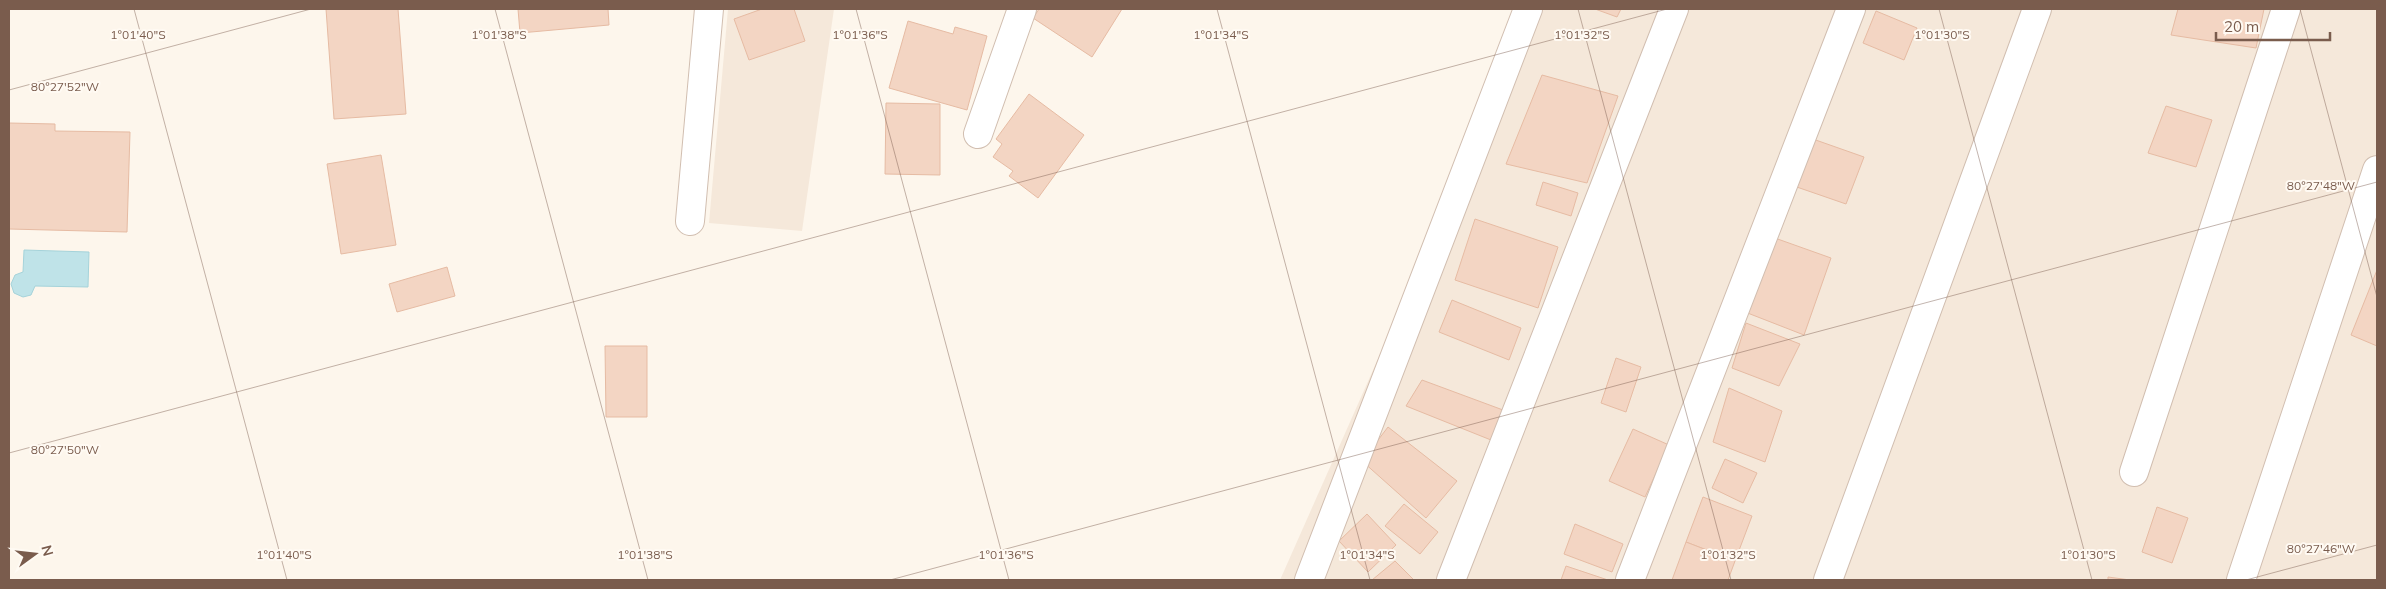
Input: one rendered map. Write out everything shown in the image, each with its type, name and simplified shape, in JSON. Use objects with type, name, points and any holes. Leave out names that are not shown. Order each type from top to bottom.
[{"type":"street","points":[[690,221],[709,9]]},
{"type":"street","points":[[978,134],[1022,9]]},
{"type":"street","points":[[1309,580],[1528,9]]},
{"type":"street","points":[[1451,580],[1674,9]]},
{"type":"street","points":[[1630,580],[1851,9]]},
{"type":"street","points":[[1828,580],[2037,9]]},
{"type":"street","points":[[2134,472],[2286,9]]},
{"type":"street","points":[[2241,580],[2377,170]]},
{"type":"shaded area","points":[[728,9],[834,9],[802,231],[709,223]]},
{"type":"shaded area","points":[[1533,9],[2377,9],[2377,580],[1280,580]]},
{"type":"water","points":[[24,250],[89,252],[88,287],[35,286],[31,295],[23,297],[14,293],[11,284],[15,275],[23,272]]},
{"type":"building","points":[[326,9],[398,9],[406,114],[334,119]]},
{"type":"building","points":[[518,9],[608,9],[609,25],[520,33]]},
{"type":"building","points":[[762,9],[794,9],[805,41],[749,60],[734,19]]},
{"type":"building","points":[[1039,9],[1122,9],[1092,57],[1033,18]]},
{"type":"building","points":[[1595,9],[1621,9],[1617,17]]},
{"type":"building","points":[[2178,9],[2264,9],[2256,48],[2171,35]]},
{"type":"building","points":[[1876,11],[1917,28],[1904,60],[1863,43]]},
{"type":"building","points":[[908,21],[953,34],[955,27],[987,36],[967,110],[889,88]]},
{"type":"building","points":[[1542,75],[1618,96],[1587,183],[1506,164]]},
{"type":"building","points":[[1029,94],[1084,135],[1038,198],[1009,176],[1013,171],[993,157],[1002,144],[996,139]]},
{"type":"building","points":[[886,103],[940,104],[940,175],[885,174]]},
{"type":"building","points":[[2166,106],[2212,120],[2196,167],[2148,153]]},
{"type":"building","points":[[9,123],[55,124],[55,131],[130,132],[127,232],[9,229]]},
{"type":"building","points":[[1810,138],[1864,157],[1846,204],[1791,185]]},
{"type":"building","points":[[381,155],[396,245],[341,254],[327,164]]},
{"type":"building","points":[[1543,182],[1578,193],[1571,216],[1536,205]]},
{"type":"building","points":[[1475,219],[1558,247],[1538,308],[1455,280]]},
{"type":"building","points":[[1772,237],[1831,258],[1804,335],[1745,312]]},
{"type":"building","points":[[447,267],[455,296],[397,312],[389,284]]},
{"type":"building","points":[[2377,270],[2377,346],[2351,335]]},
{"type":"building","points":[[1452,300],[1521,328],[1509,360],[1439,332]]},
{"type":"building","points":[[1746,323],[1800,344],[1779,386],[1732,368]]},
{"type":"building","points":[[605,346],[647,346],[647,417],[606,417]]},
{"type":"building","points":[[1616,358],[1641,367],[1626,412],[1601,403]]},
{"type":"building","points":[[1422,380],[1503,410],[1491,440],[1406,406]]},
{"type":"building","points":[[1729,388],[1782,411],[1765,462],[1713,442]]},
{"type":"building","points":[[1388,427],[1457,481],[1426,518],[1362,461]]},
{"type":"building","points":[[1633,429],[1669,445],[1645,497],[1609,481]]},
{"type":"building","points":[[1725,459],[1757,473],[1743,503],[1712,488]]},
{"type":"building","points":[[1703,497],[1752,516],[1735,561],[1686,542]]},
{"type":"building","points":[[1404,504],[1438,532],[1420,554],[1385,526]]},
{"type":"building","points":[[2157,507],[2188,518],[2172,563],[2142,552]]},
{"type":"building","points":[[1367,514],[1396,545],[1368,572],[1339,541]]},
{"type":"building","points":[[1575,524],[1623,544],[1612,572],[1564,554]]},
{"type":"building","points":[[1686,542],[1735,561],[1728,580],[1672,580]]},
{"type":"building","points":[[1395,561],[1414,580],[1372,580]]},
{"type":"building","points":[[1566,566],[1608,580],[1561,580]]},
{"type":"building","points":[[2108,577],[2130,580],[2108,580]]}]
